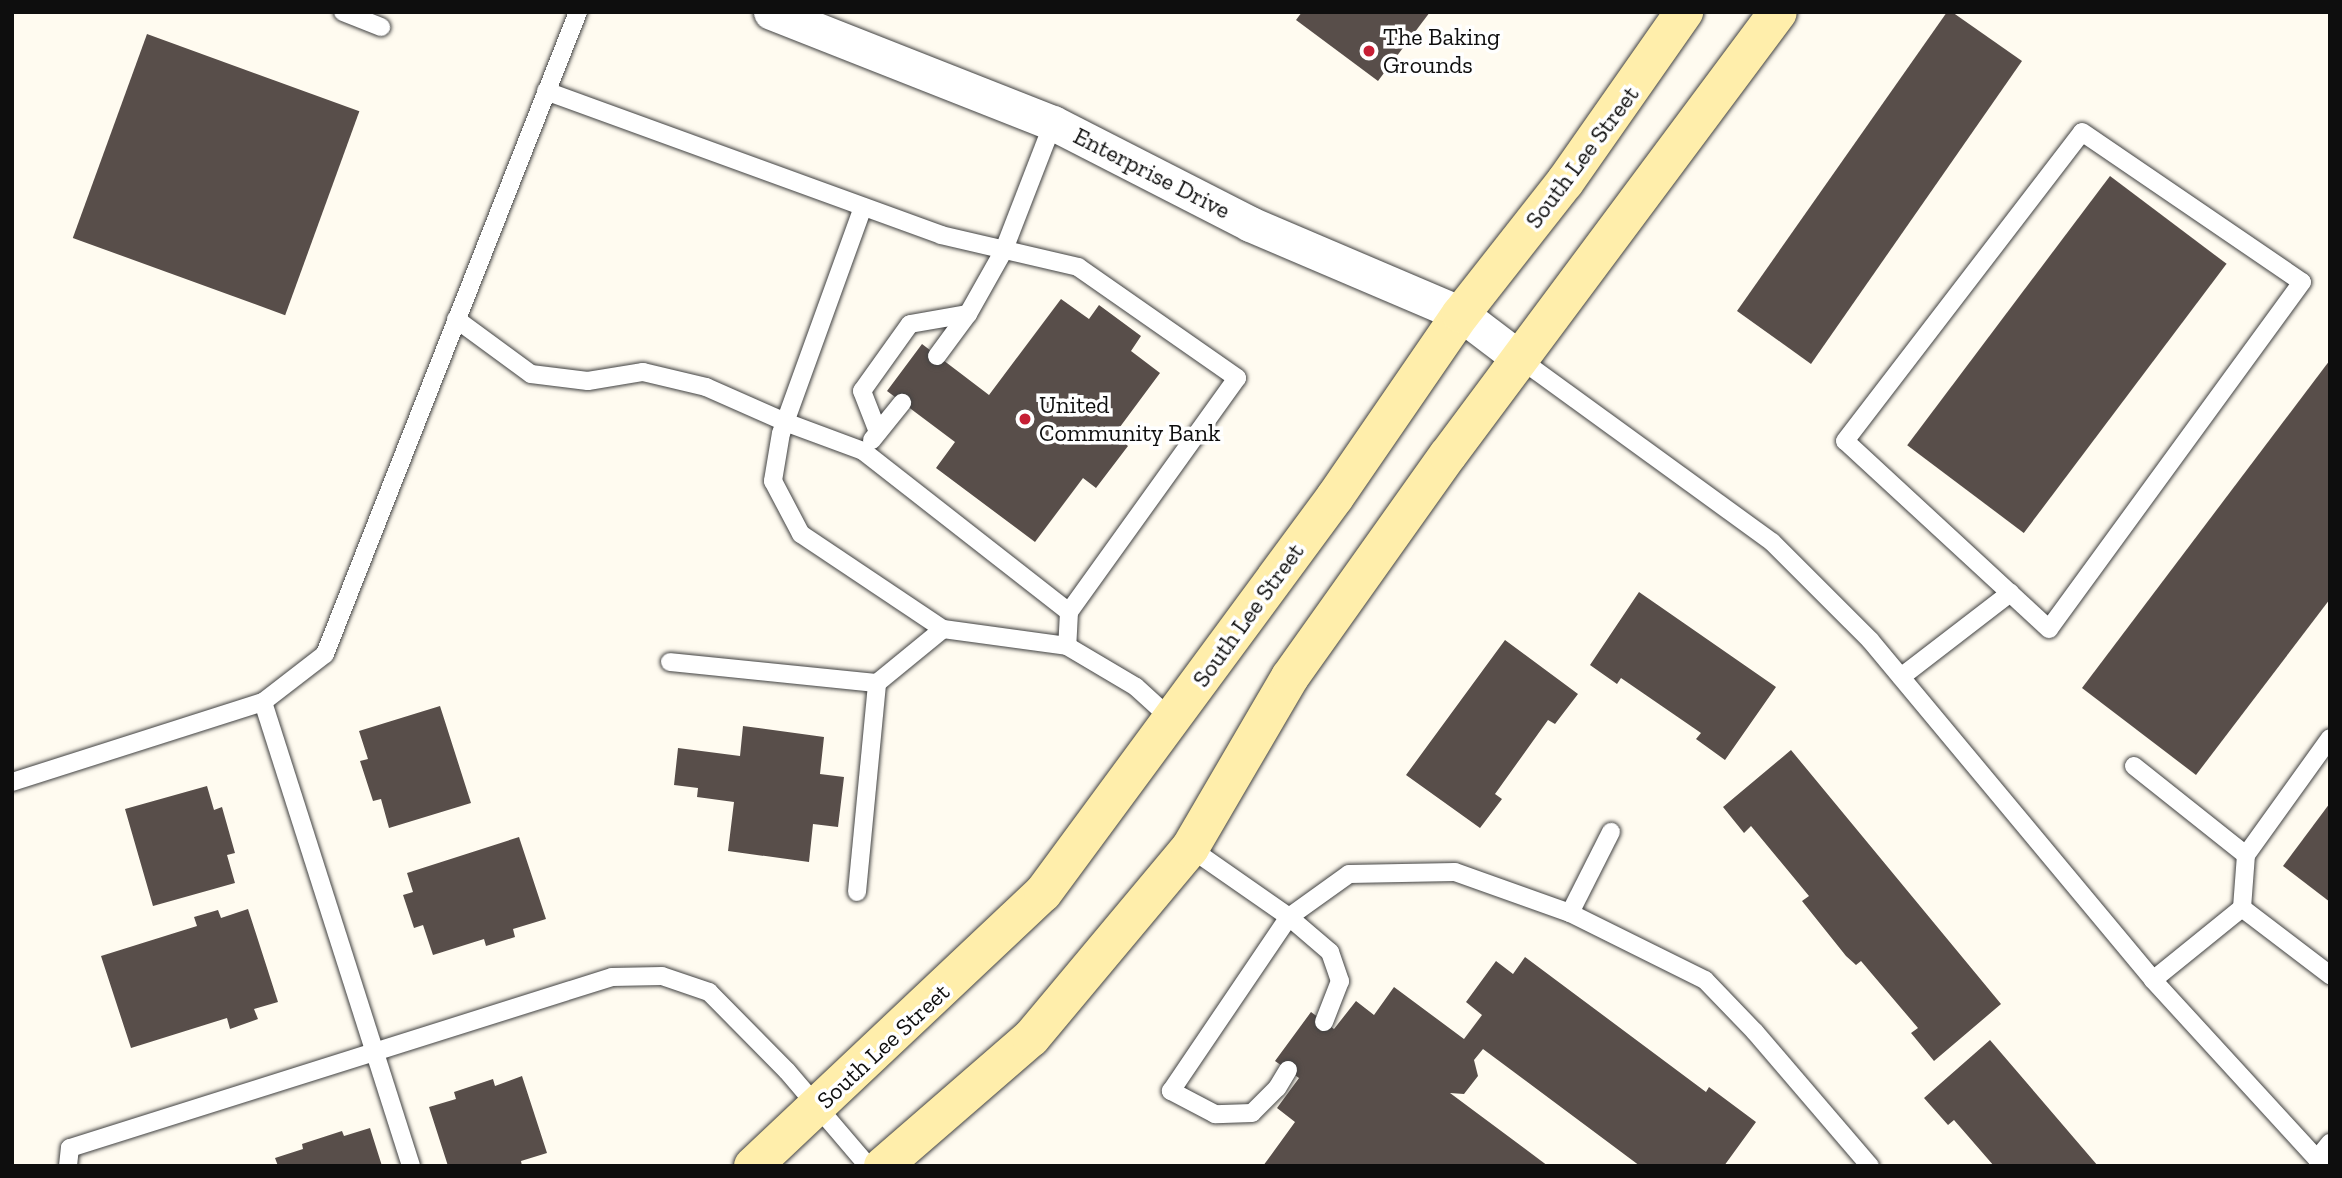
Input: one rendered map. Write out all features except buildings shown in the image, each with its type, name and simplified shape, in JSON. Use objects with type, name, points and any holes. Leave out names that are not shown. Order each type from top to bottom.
[{"type":"main road","name":"South Lee Street","points":[[753,1166],[1043,893],[1335,497],[1461,314],[1565,182],[1684,12]]},
{"type":"main road","points":[[883,1166],[1031,1038],[1190,848],[1290,677],[1520,359],[1778,12]]},
{"type":"street","name":"Enterprise Drive","points":[[771,12],[1053,122],[1250,224],[1461,314],[1520,359]]},
{"type":"lane","points":[[343,12],[381,27]]},
{"type":"lane","points":[[12,782],[263,702],[325,654],[578,12]]},
{"type":"lane","points":[[546,92],[941,235],[1003,252],[1078,267],[1237,378],[1069,612],[1067,646]]},
{"type":"lane","points":[[937,356],[968,314],[1003,252],[1053,122]]},
{"type":"lane","points":[[2082,132],[2302,282],[2049,629],[2010,593],[1845,441],[2082,132]]},
{"type":"lane","points":[[863,207],[785,422],[773,481],[801,534],[943,629],[1067,646],[1136,687],[1171,719]]},
{"type":"lane","points":[[878,432],[862,391],[910,324],[968,314]]},
{"type":"lane","points":[[456,319],[531,374],[588,381],[643,372],[706,387],[785,422],[863,451],[1069,612]]},
{"type":"lane","points":[[1520,359],[1772,542],[1870,640],[2154,981],[2322,1163],[2330,1143]]},
{"type":"lane","points":[[863,451],[902,403]]},
{"type":"lane","points":[[1900,677],[2010,593]]},
{"type":"lane","points":[[670,662],[877,683],[943,629]]},
{"type":"lane","points":[[857,892],[877,683]]},
{"type":"lane","points":[[263,702],[411,1166]]},
{"type":"lane","points":[[2154,981],[2242,908],[2246,855],[2330,737]]},
{"type":"lane","points":[[2134,766],[2246,855]]},
{"type":"lane","points":[[1570,913],[1611,832]]},
{"type":"lane","points":[[1190,848],[1225,876],[1289,917],[1330,952],[1340,981],[1324,1022]]},
{"type":"lane","points":[[1288,1070],[1277,1088],[1251,1113],[1215,1114],[1171,1091],[1289,917],[1349,874],[1455,872],[1570,913],[1705,980],[1755,1032],[1870,1166]]},
{"type":"lane","points":[[2242,908],[2330,975]]},
{"type":"lane","points":[[68,1166],[70,1148],[612,977],[662,976],[709,992],[817,1107],[868,1166]]},
{"type":"place","name":"The Baking Grounds","points":[[1369,51]]},
{"type":"place","name":"United Community Bank","points":[[1025,419]]}]
